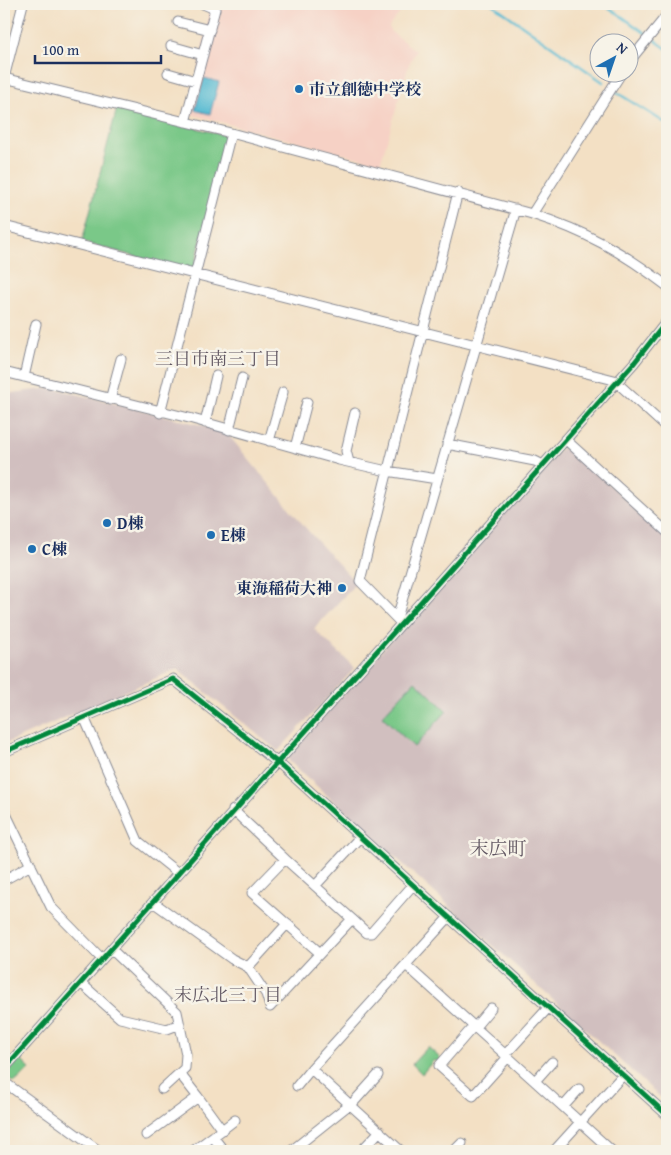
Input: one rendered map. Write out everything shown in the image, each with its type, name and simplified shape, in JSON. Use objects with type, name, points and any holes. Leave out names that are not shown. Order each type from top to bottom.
[{"type":"street","points":[[22,4],[4,78],[231,133],[458,192],[564,224],[601,240],[637,262],[667,286]]},
{"type":"street","points":[[185,122],[215,9],[203,4]]},
{"type":"street","points":[[638,50],[667,15]]},
{"type":"street","points":[[178,22],[210,30]]},
{"type":"street","points":[[172,46],[203,55]]},
{"type":"street","points":[[168,73],[196,80]]},
{"type":"street","points":[[532,214],[616,82]]},
{"type":"street","points":[[160,413],[231,133]]},
{"type":"street","points":[[399,620],[360,581],[458,192]]},
{"type":"street","points":[[399,620],[437,478],[516,209]]},
{"type":"street","points":[[4,226],[617,382],[667,428]]},
{"type":"street","points":[[4,1068],[154,902],[399,620],[617,382],[667,321]]},
{"type":"street","points":[[24,377],[36,324]]},
{"type":"street","points":[[110,400],[121,359]]},
{"type":"street","points":[[4,372],[349,462],[387,471],[437,478]]},
{"type":"street","points":[[205,423],[216,376]]},
{"type":"street","points":[[229,430],[242,378]]},
{"type":"street","points":[[269,441],[283,392]]},
{"type":"street","points":[[295,448],[307,402]]},
{"type":"street","points":[[349,462],[346,451],[355,413]]},
{"type":"street","points":[[565,439],[667,532]]},
{"type":"street","points":[[447,444],[535,461],[543,465]]},
{"type":"street","points":[[4,752],[173,679],[276,762],[667,1116]]},
{"type":"street","points":[[84,717],[138,841],[178,874]]},
{"type":"street","points":[[4,810],[51,907],[102,959]]},
{"type":"street","points":[[233,810],[367,932],[371,933],[413,885]]},
{"type":"street","points":[[315,886],[360,837]]},
{"type":"street","points":[[285,858],[252,893],[320,953]]},
{"type":"street","points":[[4,880],[31,865]]},
{"type":"street","points":[[154,902],[232,959],[248,967],[266,994],[270,1007],[352,919]]},
{"type":"street","points":[[296,1086],[449,917]]},
{"type":"street","points":[[248,967],[287,924]]},
{"type":"street","points":[[112,949],[177,1012],[186,1054],[185,1068],[162,1089]]},
{"type":"street","points":[[406,965],[612,1151]]},
{"type":"street","points":[[81,983],[120,1018],[167,1029],[180,1024]]},
{"type":"street","points":[[491,1008],[439,1066],[472,1096],[548,1008]]},
{"type":"street","points":[[535,1081],[552,1062]]},
{"type":"street","points":[[311,1069],[380,1131],[397,1150]]},
{"type":"street","points":[[180,1074],[222,1130]]},
{"type":"street","points":[[291,1151],[350,1104],[378,1074]]},
{"type":"street","points":[[554,1151],[623,1075]]},
{"type":"street","points":[[4,1082],[99,1151]]},
{"type":"street","points":[[563,1107],[579,1089]]},
{"type":"street","points":[[146,1135],[198,1098]]},
{"type":"street","points":[[193,1151],[235,1120]]},
{"type":"street","points":[[361,1151],[380,1131]]},
{"type":"street","points":[[213,1137],[224,1151]]},
{"type":"street","points":[[454,1151],[462,1143]]},
{"type":"shaded area","name":"市立創徳中学校","points":[[211,4],[389,4],[400,13],[389,26],[390,31],[416,51],[409,64],[381,161],[378,163],[190,114]]},
{"type":"shaded area","points":[[52,388],[225,431],[310,533],[356,583],[314,629],[355,668],[278,751],[177,669],[4,744],[4,394]]},
{"type":"shaded area","points":[[562,448],[570,449],[667,537],[667,1103],[289,761],[289,755]]},
{"type":"green space","points":[[117,108],[227,136],[193,272],[82,242]]},
{"type":"green space","points":[[415,681],[447,711],[414,747],[382,716]]},
{"type":"green space","points":[[428,1047],[441,1059],[437,1062],[434,1060],[422,1074],[412,1064]]},
{"type":"green space","points":[[19,1058],[30,1069],[14,1083],[5,1074]]},
{"type":"water","points":[[204,78],[219,82],[210,114],[195,110]]},
{"type":"waterway","points":[[492,4],[588,71]]},
{"type":"waterway","points":[[604,4],[648,35]]},
{"type":"waterway","points":[[652,38],[667,49]]},
{"type":"waterway","points":[[616,92],[667,124]]},
{"type":"cycle path","points":[[4,1069],[634,363],[667,321]]},
{"type":"cycle path","points":[[4,752],[173,679],[283,767],[667,1115]]},
{"type":"place","name":"市立創徳中学校","points":[[299,89]]},
{"type":"place","name":"D棟","points":[[107,523]]},
{"type":"place","name":"E棟","points":[[211,535]]},
{"type":"place","name":"C棟","points":[[32,549]]},
{"type":"place","name":"東海稲荷大神","points":[[342,588]]},
{"type":"district","name":"三日市南三丁目","points":[[218,359]]},
{"type":"district","name":"末広町","points":[[498,848]]},
{"type":"district","name":"末広北三丁目","points":[[228,995]]}]
